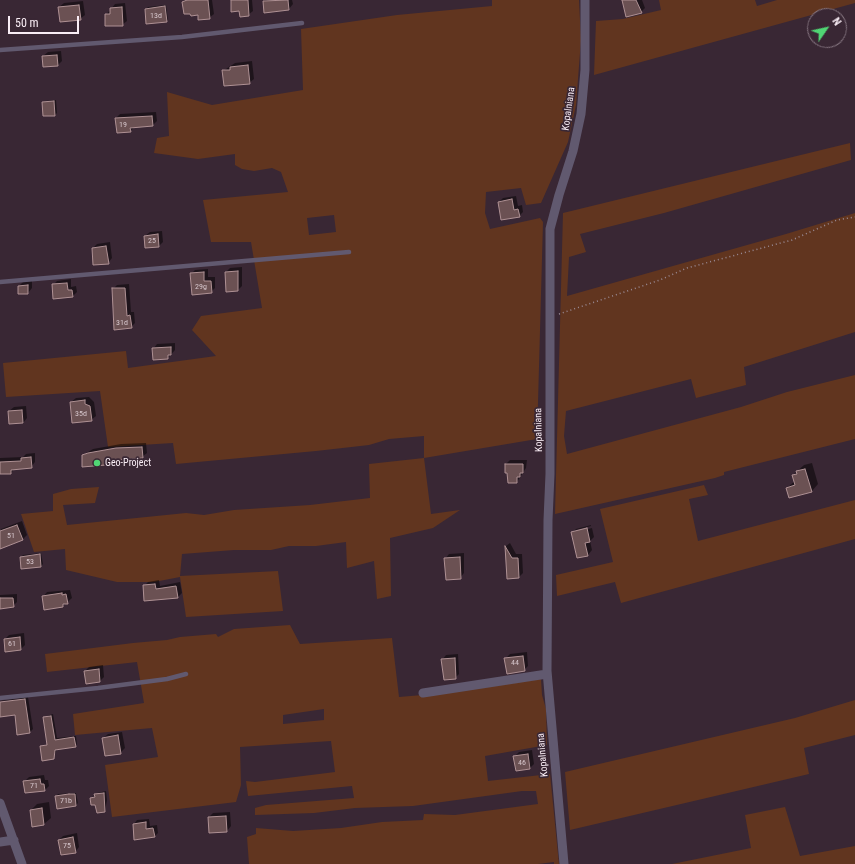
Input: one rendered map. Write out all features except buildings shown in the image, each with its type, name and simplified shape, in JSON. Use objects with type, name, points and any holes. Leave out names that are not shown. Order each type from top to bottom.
[{"type":"street","name":"Kopalniana","points":[[564,864],[547,674],[548,520],[550,474],[550,229],[573,151],[581,114],[585,70],[585,0]]},
{"type":"street","points":[[423,693],[547,674]]},
{"type":"street","points":[[0,803],[22,864]]},
{"type":"street","points":[[0,842],[14,840]]},
{"type":"lane","points":[[0,50],[182,36],[302,23]]},
{"type":"lane","points":[[0,282],[349,252]]},
{"type":"lane","points":[[0,698],[168,679],[186,674]]},
{"type":"path","points":[[550,317],[660,280],[686,268],[792,240],[837,220],[855,217]]},
{"type":"shaded area","points":[[492,0],[579,0],[581,40],[576,105],[568,142],[541,203],[526,205],[521,188],[486,192],[485,213],[490,229],[540,218],[543,222],[537,439],[424,458],[424,436],[389,439],[369,445],[316,451],[176,464],[173,443],[108,447],[100,391],[6,397],[3,363],[126,351],[128,368],[216,356],[192,330],[201,316],[262,308],[251,242],[211,242],[203,200],[288,192],[281,172],[272,168],[254,171],[242,169],[235,165],[235,154],[198,159],[154,153],[157,138],[169,136],[167,92],[212,105],[303,90],[301,29],[397,15],[492,6]],"holes":[[[334,215],[336,232],[309,235],[307,218]]]},
{"type":"shaded area","points":[[659,0],[755,0],[757,6],[777,0],[855,0],[855,3],[837,8],[807,8],[807,16],[594,75],[596,21],[623,19],[661,10]]},
{"type":"shaded area","points":[[850,143],[851,160],[664,213],[580,234],[586,252],[569,257],[567,296],[855,213],[855,332],[744,367],[746,385],[696,398],[691,379],[566,411],[564,436],[567,454],[741,407],[787,392],[855,375],[855,439],[724,472],[724,475],[715,478],[555,514],[563,213]]},
{"type":"shaded area","points":[[424,458],[431,514],[460,510],[433,528],[390,538],[391,596],[377,599],[374,561],[347,568],[346,542],[316,546],[289,546],[271,550],[234,550],[182,554],[180,576],[278,571],[283,611],[186,617],[180,577],[154,582],[117,582],[66,570],[65,549],[34,552],[21,514],[53,511],[53,494],[71,489],[99,487],[95,503],[63,505],[67,525],[186,513],[204,515],[234,510],[310,505],[370,498],[369,464]]},
{"type":"shaded area","points":[[704,485],[708,495],[689,499],[698,541],[855,500],[855,539],[621,603],[615,582],[557,596],[556,575],[613,562],[600,509]]},
{"type":"shaded area","points":[[290,625],[300,644],[392,638],[399,697],[446,693],[541,679],[542,695],[546,709],[547,745],[485,756],[488,781],[550,774],[559,864],[554,864],[554,862],[538,864],[249,864],[247,837],[256,834],[256,828],[293,831],[341,828],[382,822],[423,820],[424,814],[455,815],[538,804],[536,791],[522,791],[413,806],[355,808],[314,813],[255,815],[255,808],[266,805],[354,798],[352,786],[248,796],[246,781],[255,782],[335,772],[331,741],[240,747],[241,785],[236,802],[112,817],[105,765],[158,757],[152,728],[75,735],[73,714],[144,703],[137,662],[47,672],[45,654],[167,640],[180,637],[216,634],[218,637],[234,629]],"holes":[[[324,709],[324,720],[283,724],[283,715]]]},
{"type":"shaded area","points":[[855,700],[855,735],[804,748],[809,774],[570,830],[565,772],[795,718]]},
{"type":"shaded area","points":[[785,807],[800,856],[855,846],[855,864],[672,864],[751,848],[745,815]]},
{"type":"place","name":"Geo-Project","points":[[97,463]]}]
